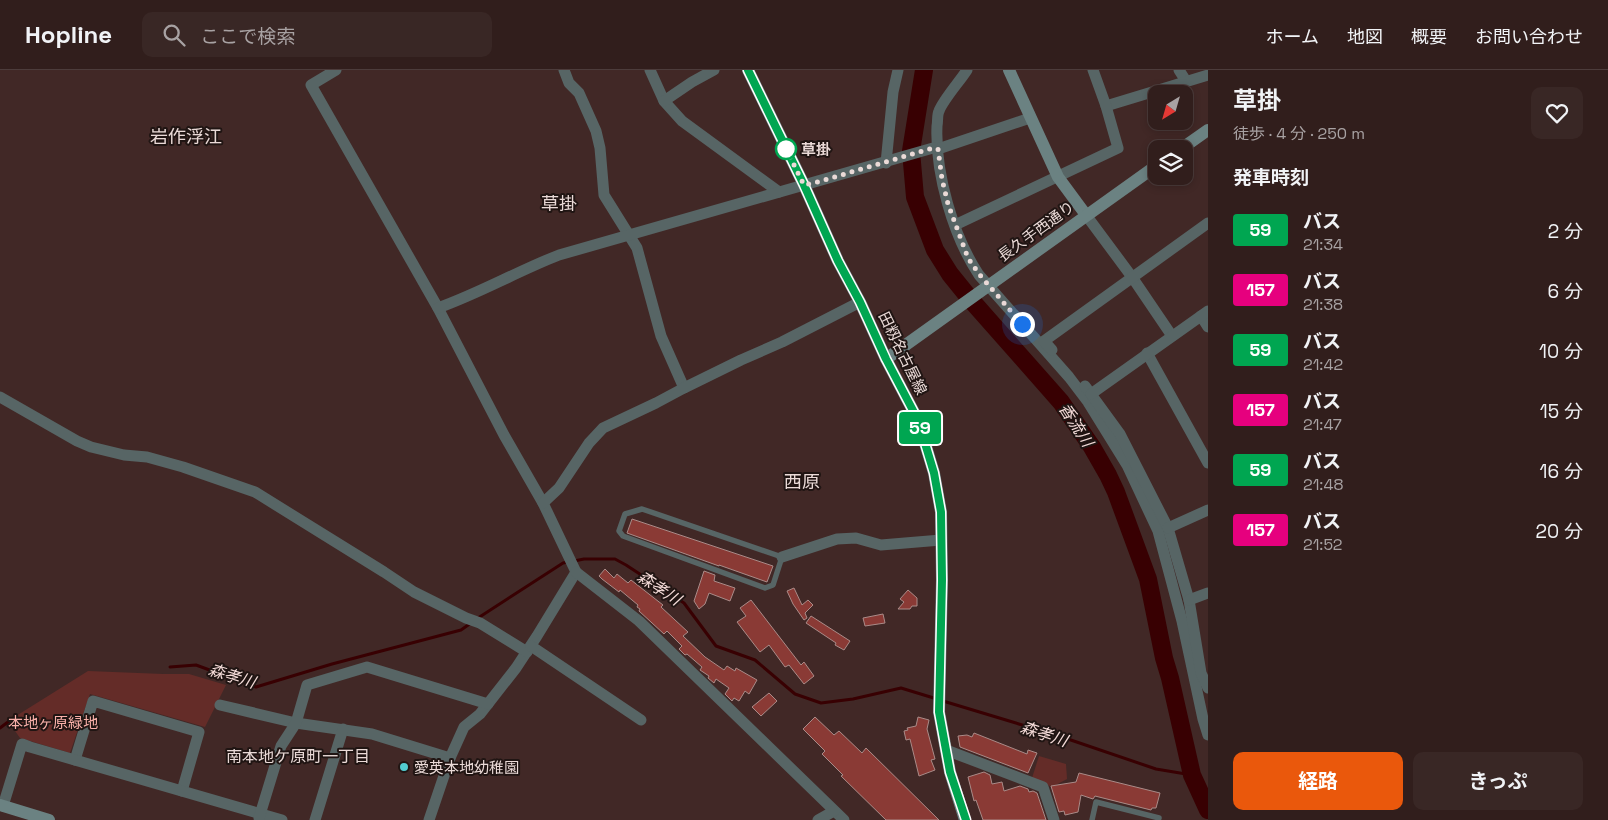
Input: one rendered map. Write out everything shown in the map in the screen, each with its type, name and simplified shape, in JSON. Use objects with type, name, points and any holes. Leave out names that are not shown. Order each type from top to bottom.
[{"type":"main road","name":"田籾名古屋線","points":[[748,70],[804,185],[838,261],[918,420],[932,464],[941,512],[942,580],[939,712],[950,772],[966,820]]},
{"type":"main road","points":[[1012,71],[1030,118],[1058,177],[1086,215]]},
{"type":"main road","points":[[1193,141],[1208,130]]},
{"type":"main road","name":"長久手西通り","points":[[886,359],[1148,172]]},
{"type":"main road","points":[[2,805],[49,820]]},
{"type":"street","points":[[336,70],[312,84],[438,308],[504,435],[543,503],[575,570],[640,622],[844,820]]},
{"type":"street","points":[[564,70],[569,83],[579,93],[596,131],[600,148],[604,195],[637,248],[661,336],[684,388]]},
{"type":"street","points":[[650,70],[664,101],[682,121],[696,133],[780,192]]},
{"type":"street","points":[[664,101],[714,70]]},
{"type":"street","points":[[888,162],[893,92],[898,70]]},
{"type":"street","points":[[967,70],[938,112],[936,149],[942,179],[956,225],[968,258],[986,287],[1069,378],[1088,402],[1127,465],[1158,531],[1182,621],[1208,735]]},
{"type":"street","points":[[956,225],[1118,148],[1093,70]]},
{"type":"street","points":[[1179,70],[1186,81]]},
{"type":"street","points":[[1106,106],[1208,75]]},
{"type":"street","points":[[438,308],[458,301],[559,255],[936,149],[1030,118]]},
{"type":"street","points":[[1086,215],[1132,277],[1172,336]]},
{"type":"street","points":[[1207,683],[1201,673],[1189,600],[1168,528],[1120,434],[1091,394],[1044,341],[1208,223]]},
{"type":"street","points":[[543,503],[559,488],[589,443],[603,428],[656,404],[684,388],[782,342],[860,302]]},
{"type":"street","points":[[1091,394],[1205,313],[1208,327]]},
{"type":"street","points":[[1147,353],[1208,463]]},
{"type":"street","points":[[0,397],[91,447],[124,455],[147,457],[183,466],[255,492],[414,592],[480,623],[529,649],[641,720]]},
{"type":"street","points":[[1168,528],[1208,510]]},
{"type":"street","points":[[782,556],[837,539],[856,538],[881,545],[941,540]]},
{"type":"street","points":[[430,820],[450,758],[464,727],[480,714],[529,649],[575,570]]},
{"type":"street","points":[[1189,600],[1208,593]]},
{"type":"street","points":[[260,817],[281,746],[296,723],[308,685],[367,667],[488,704]]},
{"type":"street","points":[[75,760],[93,700],[199,732],[182,791]]},
{"type":"street","points":[[220,705],[296,723],[372,734],[450,758]]},
{"type":"street","points":[[315,820],[343,729]]},
{"type":"street","points":[[2,805],[22,744],[182,791],[260,817],[282,820]]},
{"type":"street","points":[[946,750],[1043,787],[1054,820]]},
{"type":"street","points":[[818,820],[834,811]]},
{"type":"lane","points":[[642,509],[782,556],[773,585],[765,588],[623,536],[619,531],[625,514],[642,509]]},
{"type":"lane","points":[[1092,820],[1096,802],[1159,818]]},
{"type":"green space","name":"本地ヶ原緑地","points":[[88,671],[189,674],[226,685],[205,727],[90,694],[70,753],[20,738],[8,721]]},
{"type":"green space","points":[[1039,756],[1066,764],[1067,779],[1052,787],[1032,778]]},
{"type":"building","points":[[632,519],[773,566],[767,582],[627,533]]},
{"type":"building","points":[[605,569],[614,578],[617,574],[628,583],[631,580],[663,605],[661,607],[688,632],[683,636],[705,657],[724,670],[727,666],[735,671],[736,668],[757,680],[749,694],[745,691],[739,701],[734,698],[732,701],[725,694],[729,688],[716,679],[714,683],[708,678],[709,676],[700,670],[702,667],[679,649],[682,646],[667,631],[664,634],[639,611],[638,605],[599,576]]},
{"type":"building","points":[[704,571],[715,575],[714,581],[735,588],[730,601],[709,593],[705,604],[699,609],[694,601]]},
{"type":"building","points":[[794,588],[802,605],[808,600],[813,605],[805,613],[807,618],[804,620],[787,591]]},
{"type":"building","points":[[908,590],[917,598],[917,606],[912,606],[910,609],[898,609],[904,602],[900,599]]},
{"type":"building","points":[[751,600],[801,665],[804,662],[814,676],[804,684],[789,665],[785,667],[769,645],[760,652],[737,622],[746,616],[740,608]]},
{"type":"building","points":[[883,614],[885,623],[865,626],[863,618]]},
{"type":"building","points":[[811,616],[850,641],[844,650],[806,623]]},
{"type":"building","points":[[769,693],[777,701],[761,716],[752,707]]},
{"type":"building","points":[[815,717],[834,735],[839,731],[862,753],[866,748],[939,820],[886,820],[841,776],[843,775],[822,754],[825,751],[803,729]]},
{"type":"building","points":[[918,717],[929,720],[927,729],[935,759],[931,760],[935,770],[919,776],[910,739],[906,740],[904,731],[908,730],[907,728],[916,726]]},
{"type":"building","points":[[974,733],[1027,754],[1028,750],[1037,753],[1028,773],[960,747],[958,736],[967,735],[972,737]]},
{"type":"building","points":[[984,772],[990,775],[992,784],[1002,782],[1004,791],[1020,786],[1028,789],[1029,792],[1037,793],[1046,820],[983,820],[976,800],[974,801],[968,777]]},
{"type":"building","points":[[1079,773],[1160,793],[1156,808],[1151,810],[1095,796],[1093,799],[1081,795],[1078,812],[1065,815],[1064,811],[1059,812],[1051,786],[1076,782]]},
{"type":"waterway","name":"香流川","points":[[924,70],[911,151],[915,197],[935,250],[950,274],[971,300],[1061,402],[1092,447],[1108,475],[1148,579],[1164,658],[1192,775],[1208,810]]},
{"type":"waterway","name":"森孝川","points":[[574,561],[584,559],[615,559],[626,565],[684,603],[716,646],[755,660],[795,694],[821,703],[853,699],[901,688],[937,699]]},
{"type":"waterway","name":"森孝川","points":[[478,618],[563,563],[568,562]]},
{"type":"waterway","name":"森孝川","points":[[170,667],[196,665],[256,687],[332,664],[461,630],[471,623]]},
{"type":"waterway","name":"森孝川","points":[[943,701],[1062,737],[1156,769],[1192,775]]},
{"type":"waterway","name":"森孝川","points":[[0,728],[16,716]]},
{"type":"bus line","name":"59","points":[[748,70],[804,185],[838,261],[918,420],[934,473],[941,512],[942,580],[939,712],[950,772],[966,820]]},
{"type":"place","name":"草掛","points":[[786,149]]},
{"type":"place","name":"愛英本地幼稚園","points":[[404,767]]},
{"type":"district","name":"岩作浮江","points":[[186,136]]},
{"type":"district","name":"草掛","points":[[559,203]]},
{"type":"district","name":"西原","points":[[802,481]]},
{"type":"district","name":"南本地ケ原町一丁目","points":[[298,756]]},
{"type":"route","points":[[786,149],[804,185],[890,162],[933,148],[938,149],[948,204],[968,258],[979,274],[1022,324]]}]
